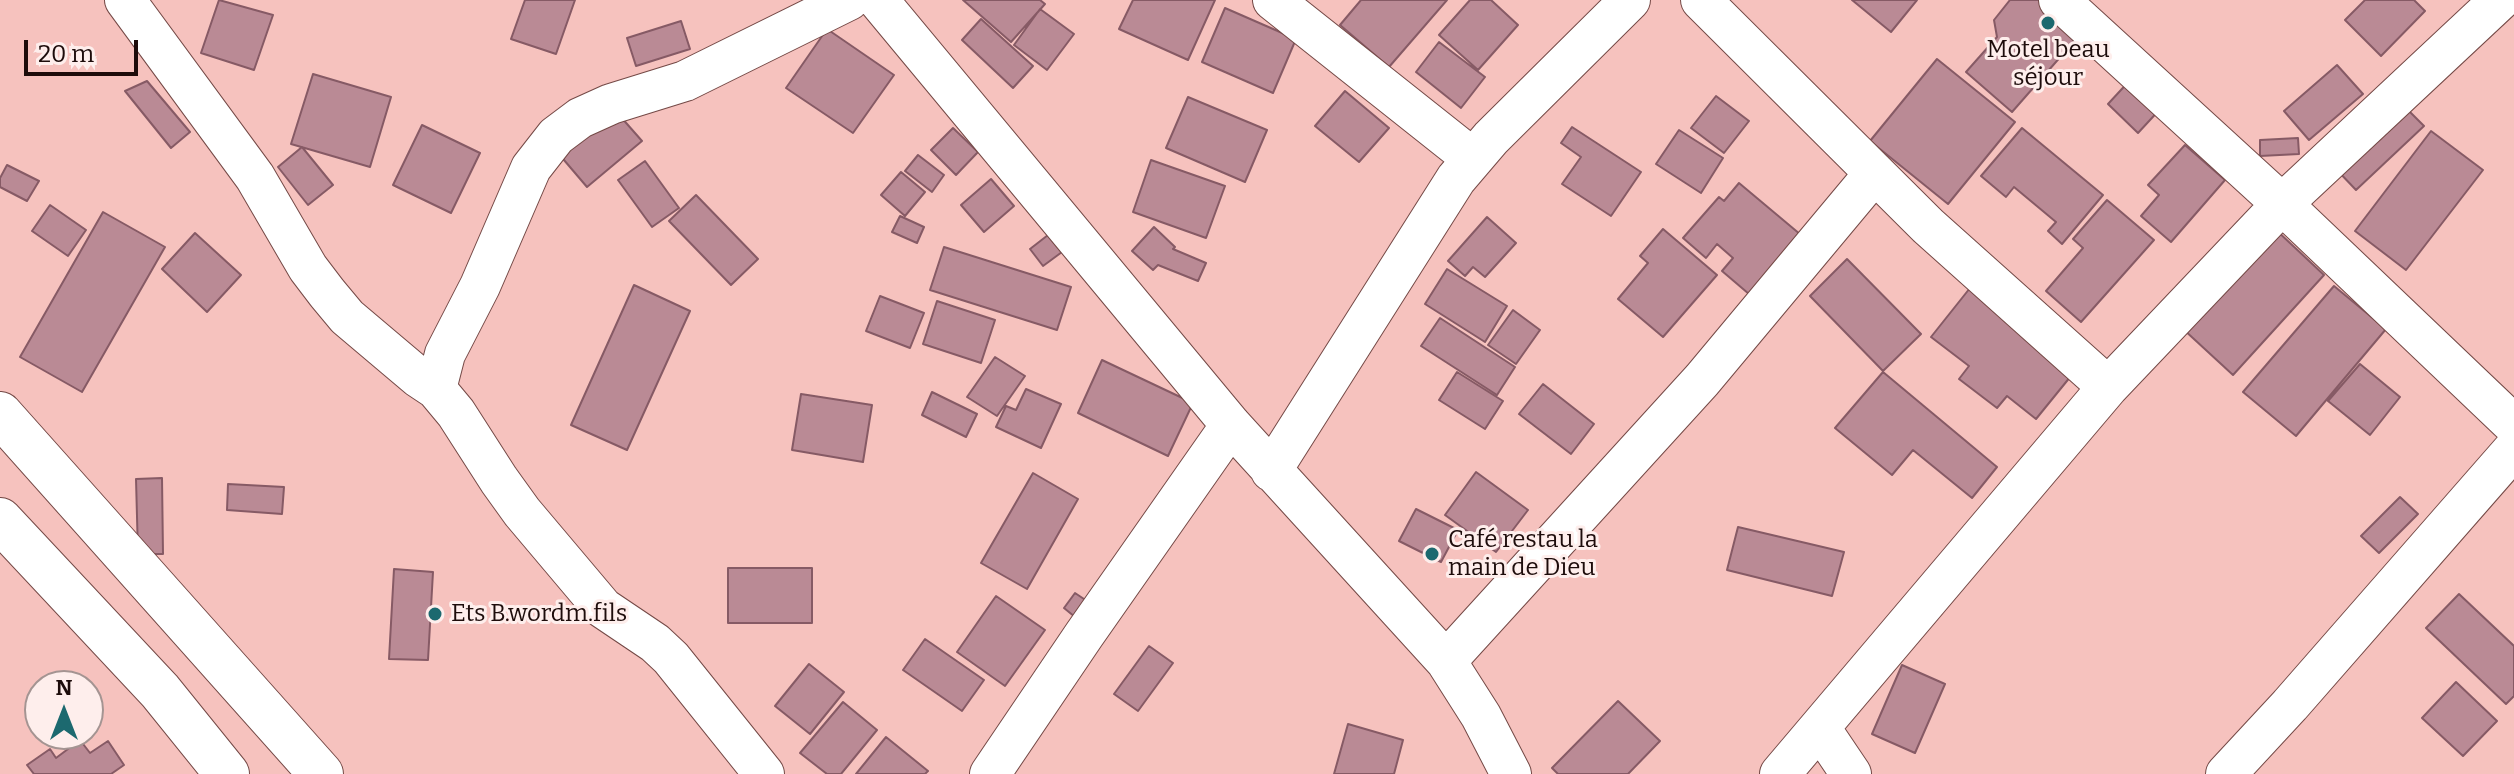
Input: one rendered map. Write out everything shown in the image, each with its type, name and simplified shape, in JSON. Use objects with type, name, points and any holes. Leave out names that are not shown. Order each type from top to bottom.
[{"type":"main road","points":[[0,414],[321,774]]},
{"type":"main road","points":[[0,520],[160,691],[227,774]]},
{"type":"street","points":[[125,0],[255,177],[308,268],[327,293],[347,317],[436,389],[456,413],[522,512],[603,608],[655,643],[671,658],[764,774]]},
{"type":"street","points":[[436,389],[445,354],[480,286],[531,168],[556,136],[580,118],[611,104],[685,81],[849,0]]},
{"type":"street","points":[[878,0],[1231,425],[1446,661],[1481,716],[1511,774]]},
{"type":"street","points":[[1273,0],[1472,158]]},
{"type":"street","points":[[1271,471],[1472,158],[1630,0]]},
{"type":"street","points":[[1701,0],[1939,236],[2108,387]]},
{"type":"street","points":[[1780,774],[2108,387],[2282,204],[2500,0]]},
{"type":"street","points":[[2061,1],[2282,204],[2514,425]]},
{"type":"street","points":[[1446,661],[1702,380],[1874,174]]},
{"type":"street","points":[[990,774],[1231,425]]},
{"type":"street","points":[[2226,774],[2514,449]]},
{"type":"street","points":[[1820,728],[1851,774]]},
{"type":"building","points":[[219,0],[273,15],[254,70],[201,53]]},
{"type":"building","points":[[525,0],[575,0],[556,54],[511,39]]},
{"type":"building","points":[[963,0],[1040,0],[1045,4],[1011,42]]},
{"type":"building","points":[[1133,0],[1215,0],[1188,60],[1119,29]]},
{"type":"building","points":[[1361,0],[1447,0],[1389,67],[1340,25]]},
{"type":"building","points":[[1470,0],[1491,0],[1518,25],[1478,70],[1439,35]]},
{"type":"building","points":[[1852,0],[1917,0],[1891,32]]},
{"type":"building","points":[[2010,0],[2050,0],[2084,30],[2012,112],[1966,72],[1997,37],[1994,20]]},
{"type":"building","points":[[2365,0],[2414,0],[2425,11],[2381,56],[2345,20]]},
{"type":"building","points":[[1225,8],[1296,39],[1273,93],[1202,62]]},
{"type":"building","points":[[1040,9],[1074,34],[1047,70],[1014,45]]},
{"type":"building","points":[[981,19],[1033,66],[1013,88],[962,40]]},
{"type":"building","points":[[681,21],[690,49],[636,66],[627,38]]},
{"type":"building","points":[[827,29],[894,75],[853,133],[786,88]]},
{"type":"building","points":[[1439,42],[1485,77],[1461,108],[1416,72]]},
{"type":"building","points":[[1937,59],[2015,122],[1948,204],[1870,141]]},
{"type":"building","points":[[2337,65],[2363,94],[2309,140],[2284,111]]},
{"type":"building","points":[[313,74],[391,97],[370,167],[291,144]]},
{"type":"building","points":[[2132,78],[2162,107],[2138,133],[2108,104]]},
{"type":"building","points":[[147,81],[190,132],[171,148],[125,91]]},
{"type":"building","points":[[1345,91],[1389,128],[1359,162],[1315,126]]},
{"type":"building","points":[[1716,96],[1749,121],[1724,153],[1691,128]]},
{"type":"building","points":[[1188,97],[1267,130],[1245,182],[1166,148]]},
{"type":"building","points":[[2403,105],[2424,126],[2356,190],[2336,169]]},
{"type":"building","points":[[613,108],[642,141],[587,187],[558,153]]},
{"type":"building","points":[[422,125],[480,153],[451,213],[393,185]]},
{"type":"building","points":[[1572,127],[1641,172],[1611,216],[1562,184],[1581,157],[1561,143]]},
{"type":"building","points":[[953,128],[978,152],[956,175],[931,150]]},
{"type":"building","points":[[2022,128],[2103,195],[2062,244],[2048,231],[2056,222],[2014,187],[2006,197],[1981,176]]},
{"type":"building","points":[[1679,130],[1723,158],[1701,193],[1656,164]]},
{"type":"building","points":[[2431,131],[2483,170],[2406,270],[2355,231]]},
{"type":"building","points":[[2298,138],[2299,154],[2260,156],[2260,140]]},
{"type":"building","points":[[2185,145],[2225,180],[2171,242],[2141,216],[2159,195],[2148,185]]},
{"type":"building","points":[[302,147],[333,185],[308,205],[278,167]]},
{"type":"building","points":[[918,155],[944,175],[932,192],[905,171]]},
{"type":"building","points":[[1151,160],[1225,186],[1206,238],[1133,212]]},
{"type":"building","points":[[645,161],[679,208],[652,227],[618,180]]},
{"type":"building","points":[[7,165],[39,181],[27,201],[0,187],[0,178]]},
{"type":"building","points":[[901,172],[925,192],[905,216],[881,195]]},
{"type":"building","points":[[991,179],[1014,206],[984,232],[961,205]]},
{"type":"building","points":[[1739,183],[1807,240],[1756,300],[1722,271],[1733,258],[1717,244],[1706,258],[1683,238],[1719,197],[1724,201]]},
{"type":"building","points":[[696,195],[758,259],[731,285],[669,221]]},
{"type":"building","points":[[2107,200],[2154,240],[2081,322],[2046,291],[2083,248],[2073,239]]},
{"type":"building","points":[[50,205],[86,230],[68,256],[32,231]]},
{"type":"building","points":[[103,212],[165,247],[82,392],[20,357]]},
{"type":"building","points":[[900,216],[924,227],[917,243],[892,232]]},
{"type":"building","points":[[1487,217],[1516,243],[1485,277],[1473,267],[1465,276],[1448,261]]},
{"type":"building","points":[[1154,227],[1175,247],[1173,249],[1206,263],[1198,281],[1158,265],[1153,270],[1132,251]]},
{"type":"building","points":[[2274,228],[2324,275],[2233,375],[2182,328]]},
{"type":"building","points":[[1663,229],[1717,275],[1663,337],[1618,299],[1648,263],[1640,256]]},
{"type":"building","points":[[195,233],[241,275],[207,312],[162,269]]},
{"type":"building","points":[[1048,235],[1062,252],[1043,266],[1030,249]]},
{"type":"building","points":[[944,247],[1071,287],[1057,330],[930,290]]},
{"type":"building","points":[[1847,259],[1921,334],[1883,371],[1810,296]]},
{"type":"building","points":[[1447,269],[1507,306],[1485,342],[1425,304]]},
{"type":"building","points":[[634,285],[690,311],[627,450],[571,425]]},
{"type":"building","points":[[2334,286],[2386,329],[2296,436],[2243,392]]},
{"type":"building","points":[[1970,288],[2075,371],[2036,419],[2007,396],[1997,408],[1959,379],[1969,366],[1931,337]]},
{"type":"building","points":[[880,296],[924,313],[910,348],[866,331]]},
{"type":"building","points":[[937,301],[995,320],[981,363],[923,344]]},
{"type":"building","points":[[1513,310],[1540,330],[1516,364],[1488,345]]},
{"type":"building","points":[[1440,318],[1515,367],[1497,395],[1421,346]]},
{"type":"building","points":[[995,357],[1025,376],[997,416],[967,397]]},
{"type":"building","points":[[1102,360],[1193,403],[1168,456],[1078,413]]},
{"type":"building","points":[[2360,364],[2400,397],[2370,435],[2328,401]]},
{"type":"building","points":[[1457,372],[1503,401],[1485,429],[1439,400]]},
{"type":"building","points":[[1883,372],[1997,467],[1972,498],[1913,450],[1892,475],[1835,428]]},
{"type":"building","points":[[1543,384],[1594,424],[1571,454],[1519,414]]},
{"type":"building","points":[[1026,389],[1061,404],[1041,448],[996,427],[1006,406],[1016,410]]},
{"type":"building","points":[[932,392],[977,414],[966,437],[922,415]]},
{"type":"building","points":[[801,394],[872,405],[863,462],[792,450]]},
{"type":"building","points":[[1476,472],[1528,510],[1496,552],[1445,515]]},
{"type":"building","points":[[1033,473],[1078,499],[1027,589],[981,563]]},
{"type":"building","points":[[162,478],[163,554],[138,554],[136,479]]},
{"type":"building","points":[[228,484],[284,487],[282,514],[227,510]]},
{"type":"building","points":[[2400,497],[2418,514],[2379,553],[2361,536]]},
{"type":"building","points":[[1416,509],[1458,530],[1441,562],[1399,541]]},
{"type":"building","points":[[1738,527],[1844,552],[1832,596],[1727,570]]},
{"type":"building","points":[[728,568],[812,568],[812,623],[728,623]]},
{"type":"building","points":[[394,569],[433,572],[428,660],[389,659]]},
{"type":"building","points":[[1075,593],[1087,601],[1075,617],[1064,608]]},
{"type":"building","points":[[2459,594],[2514,646],[2514,696],[2506,704],[2426,628]]},
{"type":"building","points":[[996,596],[1045,630],[1005,686],[957,652]]},
{"type":"building","points":[[925,639],[984,680],[962,711],[903,670]]},
{"type":"building","points":[[1149,646],[1173,663],[1138,711],[1114,694]]},
{"type":"building","points":[[809,664],[844,692],[810,734],[775,706]]},
{"type":"building","points":[[1902,665],[1945,684],[1915,753],[1872,734]]},
{"type":"building","points":[[2456,682],[2497,721],[2463,756],[2422,718]]},
{"type":"building","points":[[1618,701],[1660,741],[1628,774],[1558,774],[1552,768]]},
{"type":"building","points":[[843,702],[877,730],[841,774],[827,774],[800,753]]},
{"type":"building","points":[[1348,724],[1403,740],[1394,774],[1334,774]]},
{"type":"building","points":[[886,737],[928,771],[925,774],[856,774]]},
{"type":"building","points":[[108,741],[124,765],[111,774],[34,774],[27,765],[49,750],[56,758],[67,750],[88,750],[90,753],[104,750],[104,744]]},
{"type":"place","name":"Motel beau séjour","points":[[2048,23]]},
{"type":"place","name":"Café restau la main de Dieu","points":[[1432,554]]},
{"type":"place","name":"Ets B.wordm.fils","points":[[435,614]]}]
